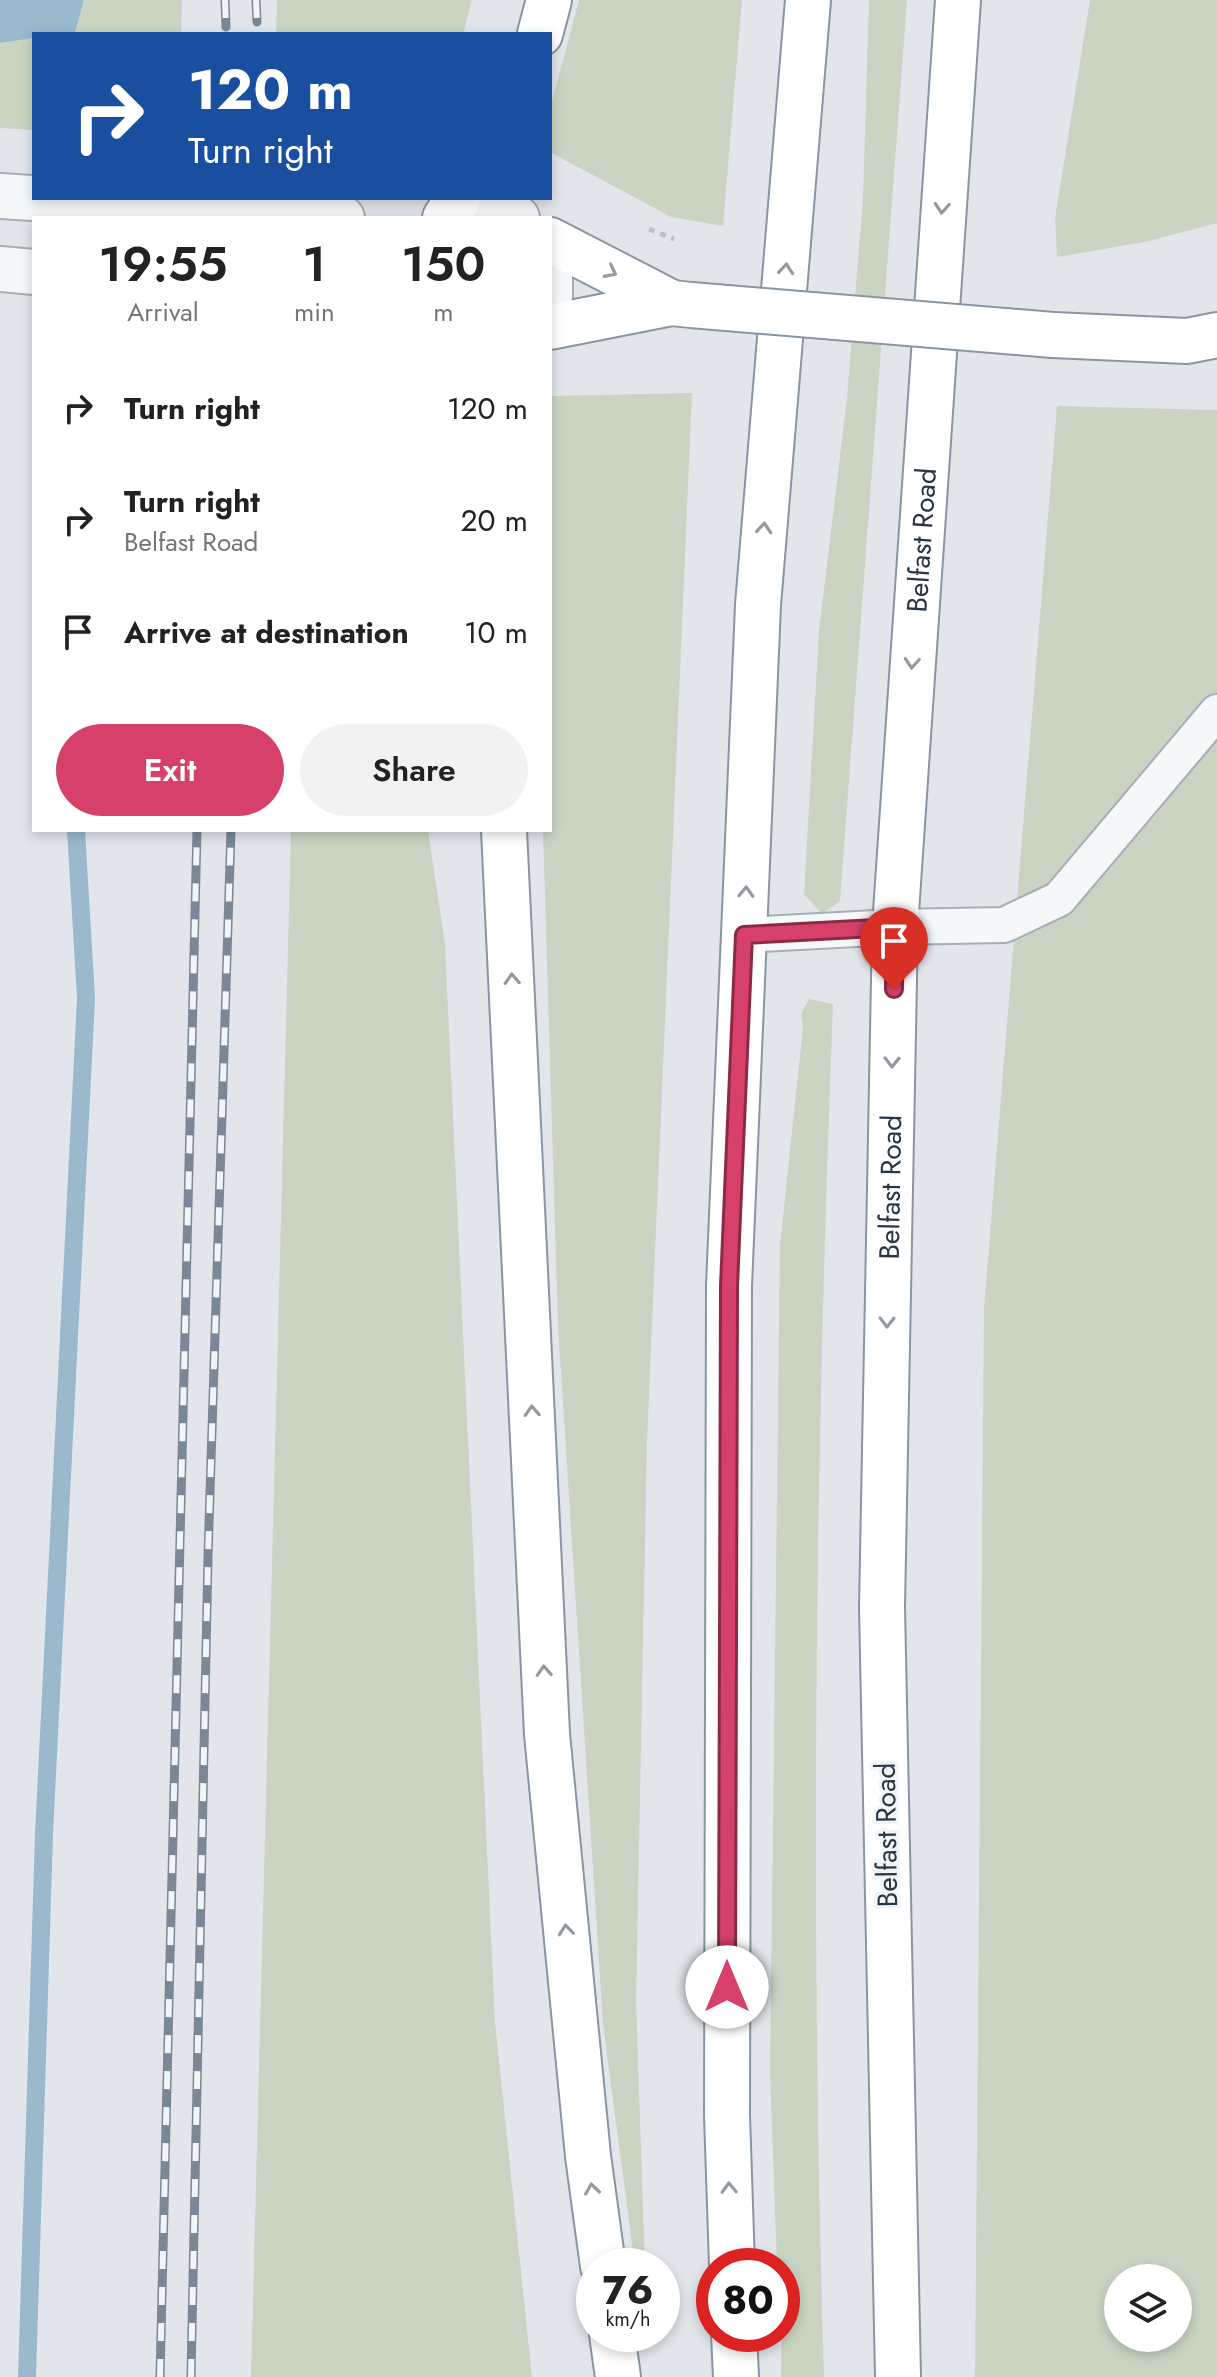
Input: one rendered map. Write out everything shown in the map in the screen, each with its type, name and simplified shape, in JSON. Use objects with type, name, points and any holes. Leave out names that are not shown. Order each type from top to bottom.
[{"type":"highway","points":[[541,32],[549,0]]},
{"type":"highway","points":[[731,2248],[727,2115],[729,1286],[758,605],[808,0]]},
{"type":"highway","name":"Belfast Road","points":[[898,2377],[882,1607],[895,927],[958,0]]},
{"type":"highway","points":[[947,130],[989,0]]},
{"type":"highway","points":[[552,241],[681,304]]},
{"type":"highway","points":[[552,327],[681,304],[1053,335],[1187,341],[1217,335]]},
{"type":"highway","points":[[504,832],[547,1734],[588,2156],[601,2248]]},
{"type":"highway","points":[[615,2352],[618,2377]]},
{"type":"highway","points":[[735,2352],[736,2377]]},
{"type":"street","points":[[0,196],[32,198]]},
{"type":"street","points":[[58,200],[310,216]]},
{"type":"street","points":[[452,216],[475,209],[491,209],[511,216]]},
{"type":"street","points":[[0,269],[32,272]]},
{"type":"lane","points":[[744,935],[895,927],[973,929],[1004,925],[1059,899],[1217,712]]},
{"type":"green space","points":[[84,0],[182,0],[181,32],[75,32]]},
{"type":"green space","points":[[277,0],[472,0],[464,32],[276,32]]},
{"type":"green space","points":[[579,0],[742,0],[723,226],[671,217],[552,153],[552,101]]},
{"type":"green space","points":[[869,0],[907,0],[840,901],[822,914],[804,894],[819,631],[847,398],[863,198]]},
{"type":"green space","points":[[1090,0],[1217,0],[1217,223],[1145,242],[1057,257],[1055,218]]},
{"type":"green space","points":[[32,38],[32,130],[0,128],[0,43]]},
{"type":"green space","points":[[692,393],[647,1441],[636,2001],[644,2248],[633,2248],[603,2024],[558,1326],[543,832],[552,832],[552,396]]},
{"type":"green space","points":[[1057,406],[1217,410],[1217,2377],[975,2377],[984,1308]]},
{"type":"green space","points":[[291,832],[428,832],[445,944],[495,2022],[532,2377],[251,2377]]},
{"type":"green space","points":[[809,999],[833,1004],[822,1347],[816,1690],[817,2034],[824,2377],[781,2377],[781,2352],[800,2352],[800,2248],[776,2248],[770,2070],[780,1245],[803,1027],[801,1014]]},
{"type":"water","points":[[0,0],[84,0],[75,32],[32,32],[32,38],[0,43]]},
{"type":"waterway","points":[[27,2377],[44,1834],[86,998],[76,832]]},
{"type":"railway","points":[[225,0],[226,27]]},
{"type":"railway","points":[[256,0],[257,22]]},
{"type":"railway","points":[[160,2377],[197,832]]},
{"type":"railway","points":[[191,2377],[208,1556],[231,832]]},
{"type":"route","points":[[727,1987],[729,1286],[744,935],[895,927],[894,989]]}]
